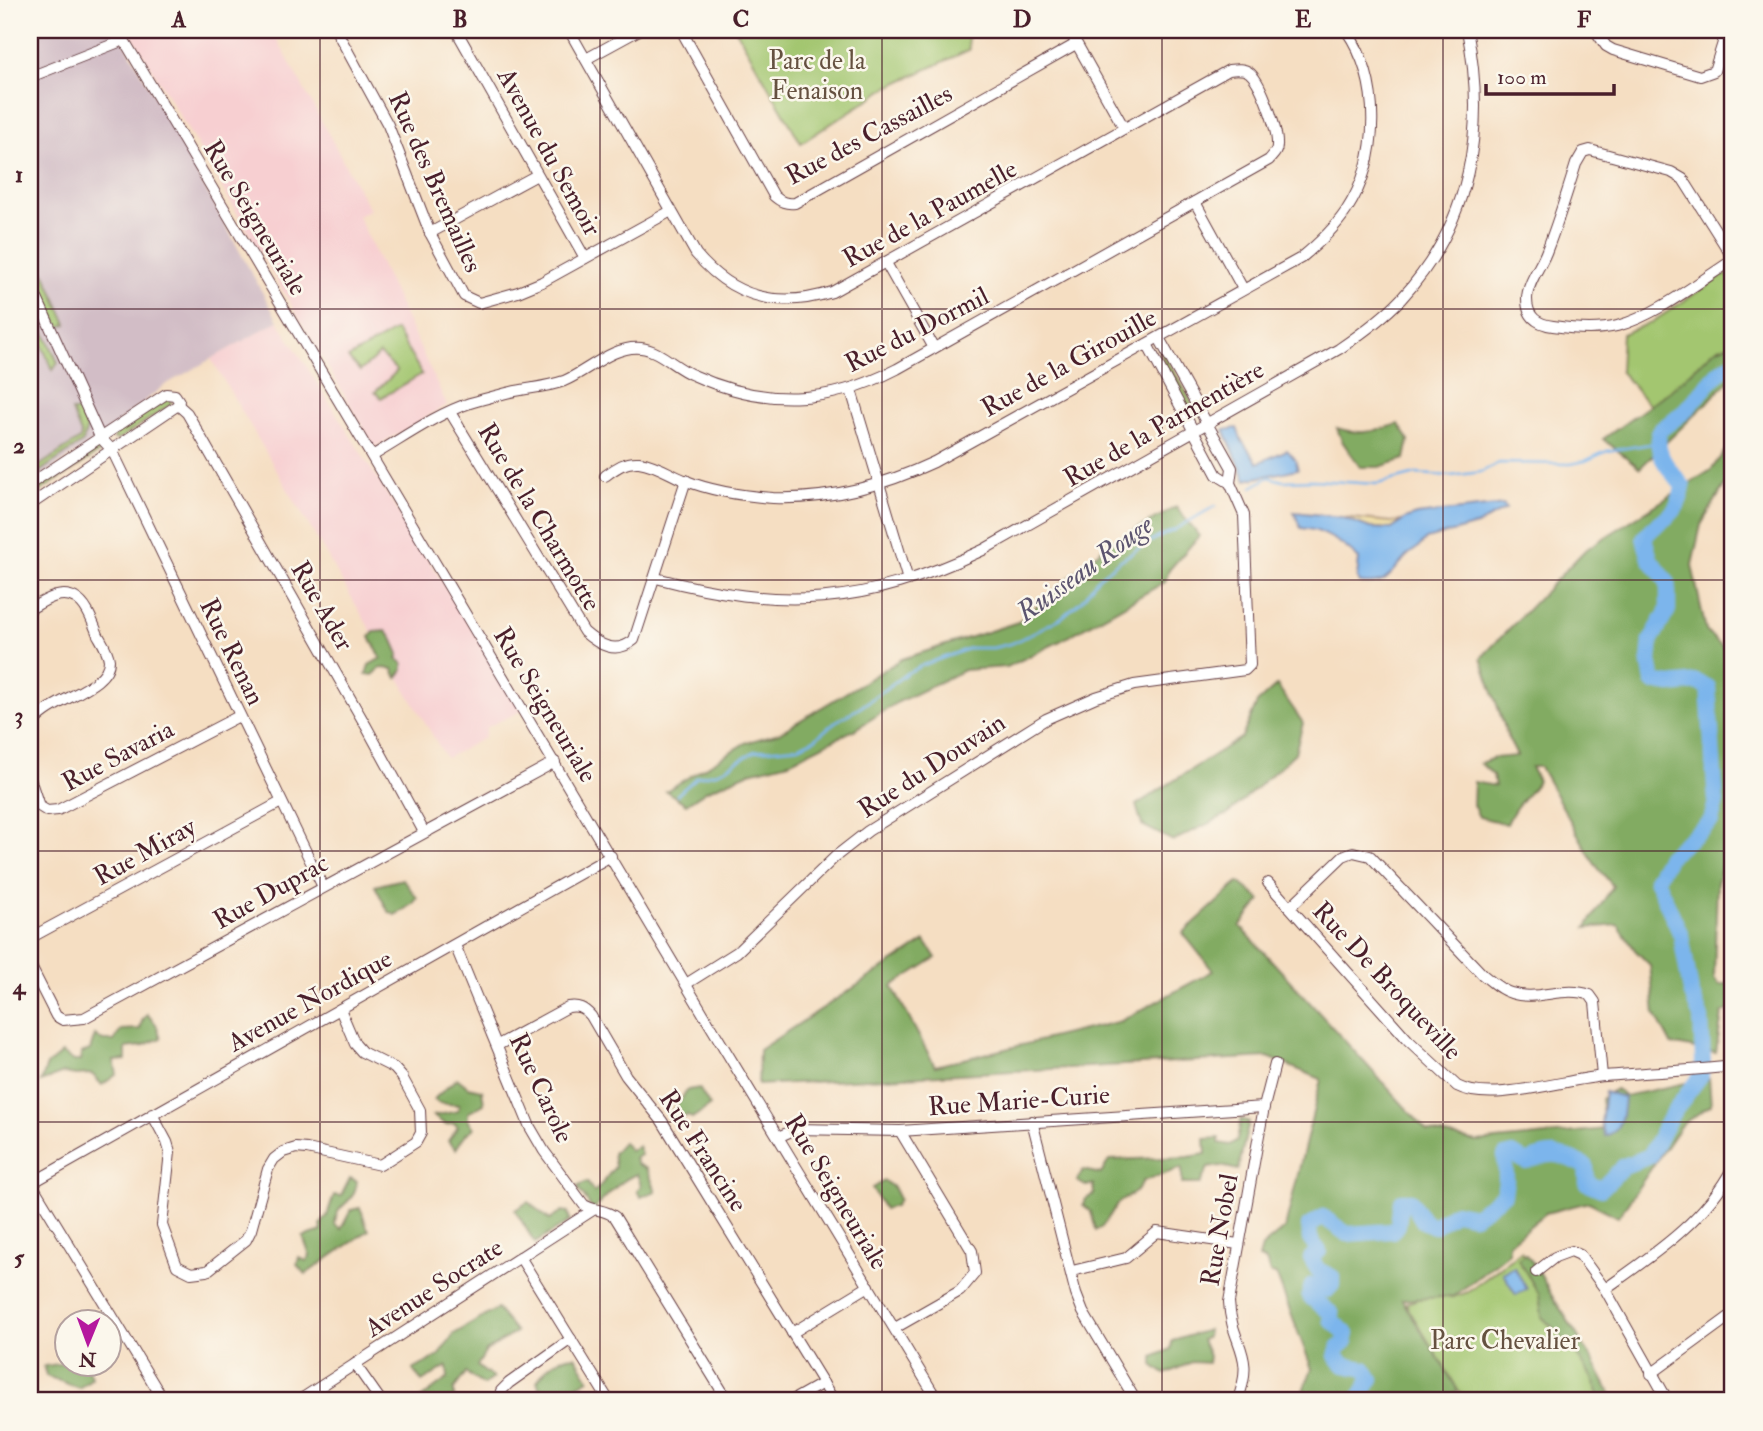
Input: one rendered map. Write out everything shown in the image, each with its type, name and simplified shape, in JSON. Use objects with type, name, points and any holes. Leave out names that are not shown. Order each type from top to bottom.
[{"type":"street","name":"Rue des Bremailles","points":[[337,30],[388,125],[430,233],[464,296],[479,303],[530,287],[671,211]]},
{"type":"street","name":"Avenue du Semoir","points":[[456,30],[585,258]]},
{"type":"street","name":"Rue de la Paumelle","points":[[569,30],[696,254],[711,272],[732,286],[774,300],[793,301],[832,292],[1229,70],[1239,68],[1249,72],[1266,103],[1278,144],[1269,160],[1195,202]]},
{"type":"street","points":[[586,59],[639,30]]},
{"type":"street","name":"Rue des Cassailles","points":[[681,30],[774,196],[787,204],[795,203],[1076,44]]},
{"type":"street","points":[[1069,30],[1124,128]]},
{"type":"street","name":"Rue de la Girouille","points":[[606,476],[620,465],[641,463],[722,491],[772,498],[827,495],[880,484],[934,462],[1301,258],[1325,238],[1346,212],[1359,187],[1368,159],[1373,124],[1365,69],[1346,30]]},
{"type":"street","name":"Rue de la Parmentière","points":[[656,578],[738,596],[787,599],[855,594],[944,569],[984,550],[1339,349],[1370,327],[1400,300],[1426,270],[1460,202],[1472,157],[1476,94],[1468,30]]},
{"type":"street","points":[[1595,30],[1606,46],[1614,50],[1700,76],[1714,72],[1727,30]]},
{"type":"street","points":[[30,77],[121,35]]},
{"type":"street","name":"Rue Seigneuriale","points":[[121,35],[686,984],[938,1401]]},
{"type":"street","points":[[1590,150],[1671,172],[1683,179],[1733,259],[1653,311],[1616,327],[1595,329],[1543,325],[1530,314],[1527,295],[1546,253],[1576,164],[1583,152],[1590,150]]},
{"type":"street","points":[[430,233],[537,175]]},
{"type":"street","points":[[1195,202],[1243,289]]},
{"type":"street","name":"Rue du Dormil","points":[[372,456],[467,404],[509,392],[561,382],[627,348],[642,348],[656,353],[686,372],[719,387],[745,394],[795,398],[851,390],[872,382],[1195,202]]},
{"type":"street","points":[[886,263],[934,348]]},
{"type":"street","name":"Rue Renan","points":[[30,283],[100,437],[112,450],[323,887]]},
{"type":"street","points":[[1147,344],[1217,475],[1230,483],[1232,468],[1159,338]]},
{"type":"street","points":[[851,390],[908,580]]},
{"type":"street","points":[[30,484],[166,394],[175,395],[179,401],[178,405],[30,505]]},
{"type":"street","name":"Rue Ader","points":[[178,405],[194,425],[424,832]]},
{"type":"street","name":"Rue de la Charmotte","points":[[450,412],[584,632],[596,642],[617,648],[634,640],[656,578],[685,480]]},
{"type":"street","name":"Rue du Douvain","points":[[686,984],[737,952],[836,856],[869,831],[1046,719],[1096,697],[1134,685],[1245,670],[1250,665],[1244,515],[1230,483]]},
{"type":"street","points":[[30,609],[57,595],[75,597],[85,608],[109,662],[107,670],[96,682],[46,710],[33,721],[30,728]]},
{"type":"street","name":"Rue Savaria","points":[[30,779],[38,806],[47,811],[58,810],[239,716]]},
{"type":"street","name":"Rue Duprac","points":[[30,965],[56,1016],[62,1020],[84,1018],[555,762]]},
{"type":"street","name":"Rue Miray","points":[[30,939],[281,802]]},
{"type":"street","points":[[1290,907],[1343,856],[1353,852],[1370,856],[1496,986],[1521,996],[1573,991],[1590,995],[1595,1002],[1602,1076]]},
{"type":"street","name":"Avenue Nordique","points":[[30,1183],[611,856]]},
{"type":"street","name":"Rue De Broqueville","points":[[1268,883],[1408,1040],[1457,1086],[1466,1091],[1499,1092],[1602,1076],[1733,1066]]},
{"type":"street","name":"Rue Carole","points":[[455,945],[530,1127],[544,1151],[577,1199],[593,1210],[608,1212],[615,1217],[727,1401]]},
{"type":"street","name":"Rue Francine","points":[[498,1045],[558,1011],[576,1006],[591,1016],[626,1076],[662,1121],[834,1401]]},
{"type":"street","points":[[152,1114],[170,1152],[161,1216],[164,1234],[177,1266],[191,1273],[207,1271],[246,1240],[268,1170],[274,1159],[283,1152],[296,1148],[307,1149],[380,1165],[416,1142],[421,1133],[420,1110],[402,1077],[394,1068],[362,1052],[355,1044],[340,1009]]},
{"type":"street","name":"Rue Nobel","points":[[1237,1401],[1246,1370],[1243,1350],[1230,1317],[1229,1303],[1264,1107],[1275,1064]]},
{"type":"street","name":"Rue Marie-Curie","points":[[778,1137],[796,1129],[900,1131],[1264,1107]]},
{"type":"street","points":[[1032,1121],[1083,1312],[1136,1401]]},
{"type":"street","points":[[895,1328],[960,1291],[975,1273],[972,1251],[900,1131]]},
{"type":"street","points":[[1605,1289],[1668,1244],[1701,1213],[1733,1167]]},
{"type":"street","points":[[30,1183],[164,1401]]},
{"type":"street","name":"Avenue Socrate","points":[[298,1401],[593,1210]]},
{"type":"street","points":[[1072,1271],[1126,1258],[1157,1232],[1238,1244]]},
{"type":"street","points":[[1536,1272],[1555,1257],[1571,1251],[1580,1255],[1605,1289],[1668,1401]]},
{"type":"street","points":[[520,1257],[609,1401]]},
{"type":"street","points":[[792,1333],[869,1286]]},
{"type":"street","points":[[1651,1374],[1733,1314]]},
{"type":"street","points":[[499,1401],[501,1391],[509,1382],[571,1339]]},
{"type":"street","points":[[355,1364],[381,1401]]},
{"type":"street","points":[[791,1401],[823,1383]]},
{"type":"shaded area","points":[[30,30],[118,30],[278,321],[165,385],[100,437],[30,484]]},
{"type":"shaded area","points":[[129,30],[272,30],[370,210],[358,216],[447,405],[375,447]]},
{"type":"shaded area","points":[[278,321],[523,710],[487,727],[484,738],[446,758],[211,359]]},
{"type":"green space","name":"Parc de la Fenaison","points":[[736,30],[967,30],[969,50],[888,87],[801,143]]},
{"type":"green space","points":[[30,241],[67,324],[59,327],[30,262]]},
{"type":"green space","points":[[1723,275],[1730,276],[1733,281],[1733,344],[1716,349],[1650,406],[1620,371],[1622,334],[1652,322]]},
{"type":"green space","points":[[30,300],[58,363],[53,370],[32,323],[30,324]]},
{"type":"green space","points":[[396,330],[422,374],[381,398],[375,392],[397,371],[380,354],[360,371],[348,358]]},
{"type":"green space","points":[[1733,344],[1733,377],[1640,468],[1603,439],[1670,391],[1716,349]]},
{"type":"green space","points":[[1160,350],[1190,399],[1195,418],[1166,370]]},
{"type":"green space","points":[[167,399],[171,400],[171,404],[118,440],[114,439],[115,433]]},
{"type":"green space","points":[[72,411],[80,411],[87,427],[83,442],[30,478],[30,472],[80,439],[81,434]]},
{"type":"green space","points":[[1399,424],[1409,440],[1405,459],[1379,467],[1360,467],[1342,441],[1337,428],[1361,432]]},
{"type":"green space","points":[[1733,440],[1733,480],[1724,486],[1701,525],[1692,565],[1706,631],[1723,647],[1733,696],[1733,830],[1717,883],[1714,978],[1719,985],[1733,983],[1733,1007],[1722,1014],[1716,1053],[1671,1044],[1655,1014],[1650,965],[1635,950],[1618,925],[1586,928],[1613,886],[1594,863],[1540,767],[1531,767],[1538,781],[1517,806],[1507,824],[1479,817],[1473,805],[1474,782],[1495,786],[1493,775],[1480,763],[1494,758],[1517,756],[1481,658],[1585,550],[1711,470]]},
{"type":"green space","points":[[99,445],[101,451],[30,498],[30,489]]},
{"type":"green space","points":[[1176,507],[1199,536],[1169,570],[1165,582],[1060,641],[1007,667],[964,670],[896,703],[856,729],[789,762],[750,772],[706,791],[686,804],[666,791],[745,743],[779,733],[902,659],[1018,622],[1103,548]]},
{"type":"green space","points":[[386,631],[399,654],[397,659],[403,663],[403,670],[397,678],[393,669],[381,668],[373,675],[366,674],[369,665],[381,658],[370,637],[374,632]]},
{"type":"green space","points":[[1277,685],[1303,723],[1295,753],[1228,814],[1173,841],[1142,825],[1136,805],[1242,737],[1257,703]]},
{"type":"green space","points":[[403,879],[417,898],[413,904],[395,915],[388,911],[375,886]]},
{"type":"green space","points":[[1239,882],[1261,900],[1240,926],[1427,1131],[1477,1142],[1605,1129],[1601,1099],[1615,1089],[1625,1096],[1709,1078],[1711,1105],[1681,1125],[1618,1217],[1589,1202],[1546,1213],[1509,1243],[1509,1253],[1454,1296],[1402,1300],[1458,1390],[1442,1401],[1299,1401],[1312,1369],[1276,1274],[1270,1273],[1266,1261],[1259,1258],[1262,1247],[1285,1228],[1321,1079],[1268,1057],[758,1085],[759,1050],[925,941],[936,958],[892,986],[935,1066],[1121,1021],[1213,971],[1183,933]]},
{"type":"green space","points":[[147,1014],[156,1024],[161,1038],[142,1046],[126,1048],[126,1060],[114,1061],[117,1074],[102,1085],[92,1074],[63,1073],[41,1082],[47,1065],[62,1053],[74,1061],[80,1061],[81,1053],[90,1050],[95,1035],[103,1041],[114,1041],[121,1030],[140,1029]]},
{"type":"green space","points":[[457,1078],[468,1087],[482,1090],[484,1104],[468,1113],[468,1119],[474,1128],[465,1135],[456,1149],[448,1141],[458,1127],[454,1123],[446,1125],[433,1116],[458,1111],[459,1105],[438,1103],[434,1099]]},
{"type":"green space","points":[[699,1088],[710,1106],[692,1118],[687,1115],[675,1121],[670,1113],[688,1090]]},
{"type":"green space","points":[[1241,1119],[1249,1122],[1238,1170],[1221,1166],[1208,1168],[1200,1184],[1182,1184],[1182,1168],[1143,1181],[1137,1191],[1118,1203],[1102,1227],[1096,1230],[1091,1212],[1083,1205],[1086,1199],[1094,1194],[1093,1185],[1086,1186],[1077,1181],[1083,1170],[1101,1174],[1109,1160],[1206,1154],[1205,1139],[1219,1138],[1219,1143],[1230,1145],[1237,1140]]},
{"type":"green space","points":[[623,1142],[630,1151],[638,1146],[641,1155],[635,1158],[637,1164],[647,1169],[656,1191],[641,1197],[637,1191],[641,1186],[637,1174],[619,1185],[593,1210],[577,1187],[587,1182],[594,1192],[615,1167],[613,1153]]},
{"type":"green space","points":[[350,1178],[357,1181],[354,1193],[337,1213],[335,1225],[341,1229],[351,1210],[360,1208],[369,1230],[306,1274],[297,1265],[299,1257],[306,1261],[310,1256],[303,1237],[322,1231],[321,1224],[327,1216],[334,1195],[341,1196]]},
{"type":"green space","points":[[884,1181],[893,1187],[899,1199],[895,1206],[884,1209],[872,1188]]},
{"type":"green space","points":[[528,1202],[550,1220],[562,1211],[568,1212],[570,1221],[535,1243],[515,1210]]},
{"type":"green space","name":"Parc Chevalier","points":[[1521,1251],[1613,1401],[1465,1401],[1409,1310],[1406,1303],[1438,1293],[1450,1298],[1468,1292]]},
{"type":"green space","points":[[1525,1254],[1585,1347],[1614,1401],[1601,1401],[1591,1377],[1577,1355],[1542,1317],[1539,1294],[1518,1259]]},
{"type":"green space","points":[[497,1309],[516,1332],[486,1351],[477,1366],[493,1378],[483,1385],[466,1373],[454,1389],[454,1401],[418,1401],[448,1378],[447,1366],[422,1382],[413,1370],[438,1356],[454,1334]]},
{"type":"green space","points":[[1208,1330],[1207,1337],[1202,1340],[1209,1356],[1208,1363],[1192,1362],[1165,1374],[1153,1365],[1153,1357],[1171,1349],[1172,1341]]},
{"type":"green space","points":[[575,1356],[589,1379],[555,1398],[557,1401],[544,1401],[537,1381],[544,1371],[562,1358]]},
{"type":"green space","points":[[52,1365],[52,1378],[92,1378],[79,1388],[46,1376],[44,1366]]},
{"type":"sand","points":[[1341,517],[1402,521],[1392,529],[1370,528]]},
{"type":"water","points":[[1237,428],[1242,441],[1258,463],[1287,450],[1295,459],[1298,469],[1246,480],[1224,430]]},
{"type":"water","points":[[1504,505],[1506,509],[1477,525],[1426,539],[1407,555],[1386,579],[1369,584],[1360,583],[1357,578],[1359,559],[1332,538],[1301,528],[1294,512],[1341,517],[1370,528],[1392,529],[1416,515]]},
{"type":"water","points":[[1605,1092],[1624,1097],[1618,1125],[1611,1134],[1605,1136],[1601,1124]]},
{"type":"water","points":[[1514,1267],[1527,1289],[1516,1295],[1503,1273]]},
{"type":"waterway","points":[[1357,1401],[1371,1379],[1365,1369],[1344,1365],[1336,1356],[1347,1334],[1331,1320],[1332,1314],[1309,1296],[1312,1285],[1317,1284],[1327,1290],[1332,1285],[1332,1277],[1318,1270],[1311,1258],[1319,1251],[1310,1239],[1309,1226],[1323,1217],[1347,1234],[1392,1231],[1398,1225],[1401,1201],[1411,1201],[1423,1221],[1434,1226],[1456,1212],[1475,1216],[1504,1194],[1505,1156],[1513,1154],[1526,1162],[1550,1155],[1570,1159],[1586,1166],[1587,1183],[1601,1189],[1624,1166],[1650,1156],[1670,1117],[1701,1075],[1701,1018],[1691,992],[1681,935],[1656,879],[1669,856],[1711,821],[1716,802],[1708,687],[1697,682],[1670,685],[1653,682],[1649,661],[1651,640],[1668,610],[1668,583],[1650,559],[1644,538],[1673,512],[1683,486],[1661,455],[1659,431],[1685,411],[1719,372],[1733,363]]},
{"type":"waterway","name":"Ruisseau Rouge","points":[[1252,487],[1269,477],[1283,481],[1377,484],[1416,474],[1451,476],[1481,472],[1499,463],[1571,464],[1607,451],[1657,443]]},
{"type":"waterway","name":"Ruisseau Rouge","points":[[677,795],[697,777],[719,772],[755,751],[798,747],[815,739],[835,722],[923,665],[970,648],[993,648],[1013,643],[1061,618],[1082,600],[1097,579],[1118,562],[1215,506]]}]
